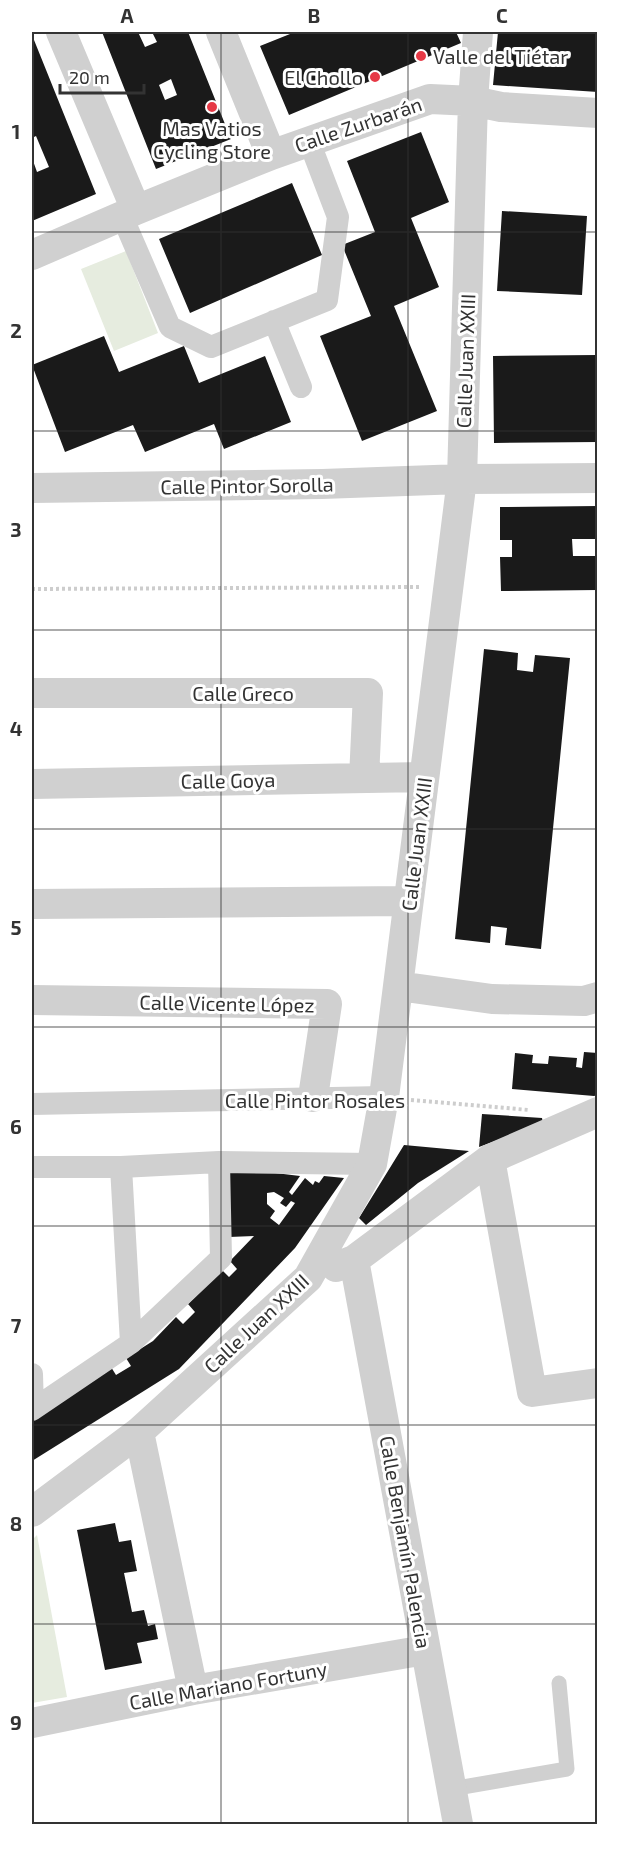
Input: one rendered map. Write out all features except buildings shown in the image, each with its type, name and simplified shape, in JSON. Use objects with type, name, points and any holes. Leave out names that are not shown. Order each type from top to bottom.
[{"type":"street","points":[[61,32],[170,327],[211,347],[327,300],[338,217],[309,141]]},
{"type":"street","name":"Calle Juan XXIII","points":[[32,1512],[139,1432],[308,1278],[372,1164],[384,1097],[462,479],[473,100],[478,32]]},
{"type":"street","points":[[228,34],[272,155]]},
{"type":"street","name":"Calle Zurbarán","points":[[32,255],[272,155],[430,99],[473,100],[501,107],[597,113]]},
{"type":"street","points":[[274,321],[301,387]]},
{"type":"street","name":"Calle Pintor Sorolla","points":[[32,486],[330,484],[462,479],[597,478]]},
{"type":"street","name":"Calle Greco","points":[[32,693],[368,693],[364,778]]},
{"type":"street","name":"Calle Goya","points":[[32,784],[424,777]]},
{"type":"street","points":[[32,904],[408,901]]},
{"type":"street","points":[[398,986],[492,999],[584,1001],[597,997]]},
{"type":"street","name":"Calle Vicente López","points":[[32,1000],[327,1004],[313,1097]]},
{"type":"street","name":"Calle Pintor Rosales","points":[[32,1104],[384,1097]]},
{"type":"street","points":[[308,1278],[354,1260],[490,1159],[594,1114]]},
{"type":"street","points":[[490,1159],[532,1392],[597,1383]]},
{"type":"street","points":[[32,1167],[121,1167],[219,1162],[372,1164]]},
{"type":"street","points":[[32,1409],[131,1343],[221,1258],[219,1162]]},
{"type":"street","points":[[121,1167],[131,1343]]},
{"type":"street","name":"Calle Benjamín Palencia","points":[[354,1260],[458,1824]]},
{"type":"street","points":[[32,1374],[32,1409]]},
{"type":"street","points":[[139,1432],[193,1690]]},
{"type":"street","name":"Calle Mariano Fortuny","points":[[32,1723],[193,1690],[425,1650]]},
{"type":"lane","points":[[451,1789],[567,1769],[559,1683]]},
{"type":"path","points":[[32,589],[448,586]]},
{"type":"path","name":"Calle Pintor Rosales","points":[[384,1097],[533,1110]]},
{"type":"shaded area","points":[[126,251],[158,333],[114,351],[81,269]]},
{"type":"shaded area","points":[[37,1535],[67,1697],[32,1703],[32,1540]]},
{"type":"place","name":"Valle del Tiétar","points":[[421,56]]},
{"type":"place","name":"El Chollo","points":[[375,77]]},
{"type":"place","name":"Mas Vatios Cycling Store","points":[[212,107]]}]
